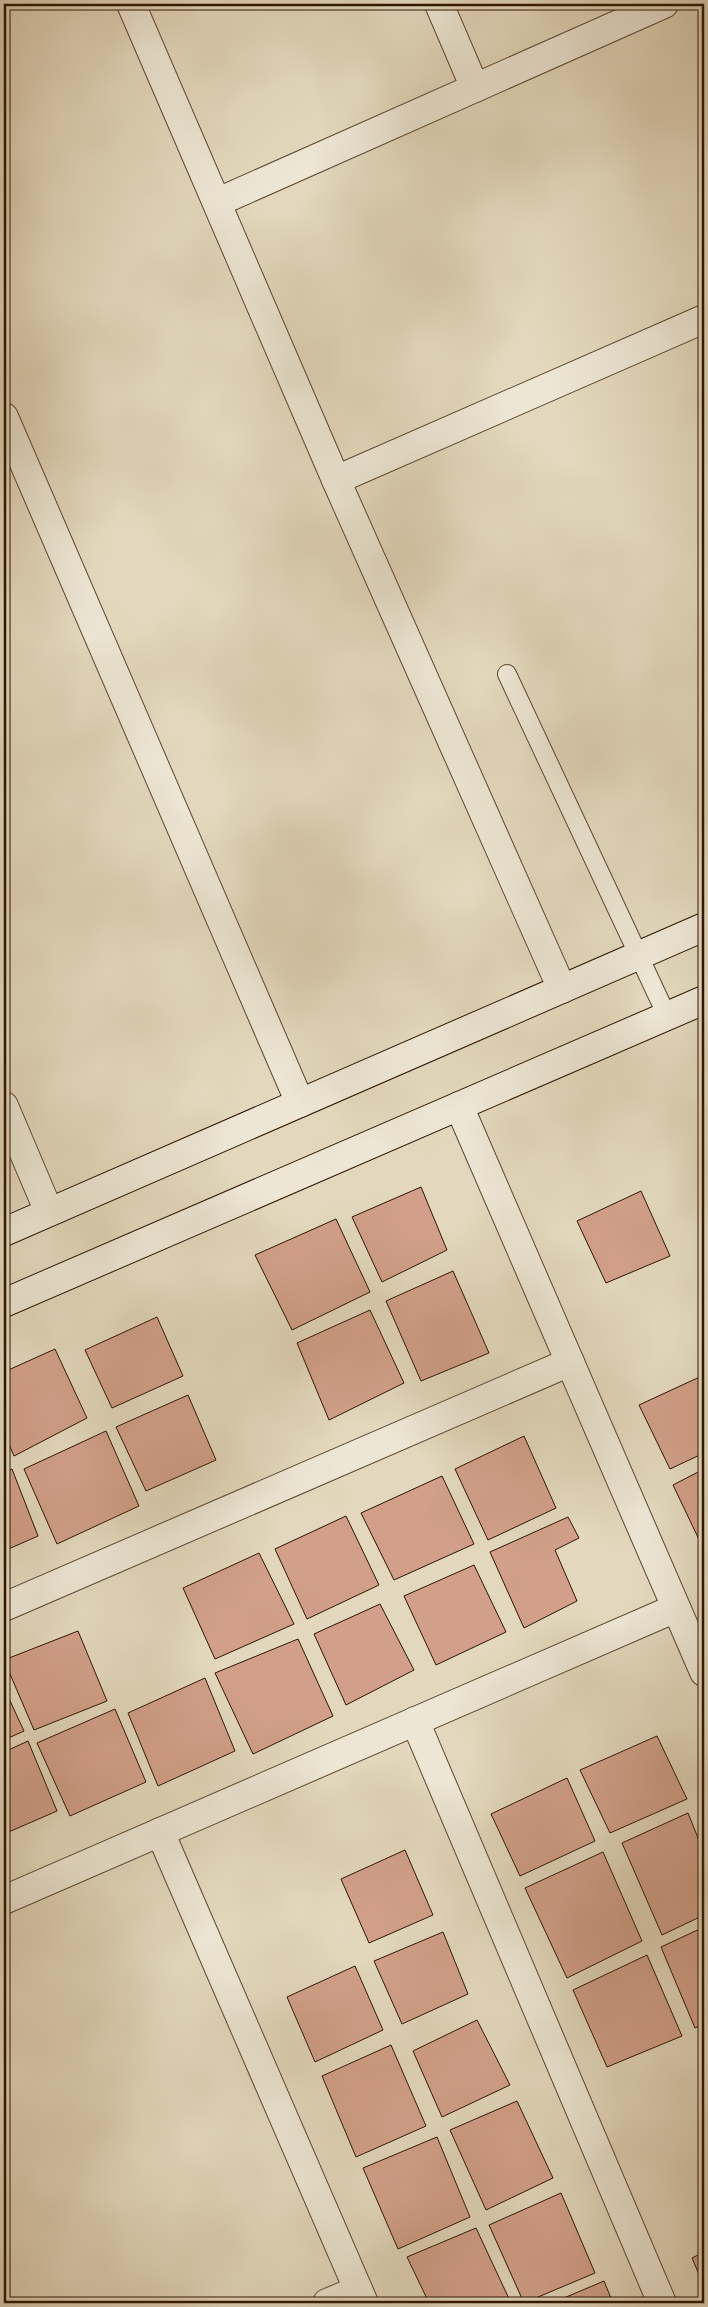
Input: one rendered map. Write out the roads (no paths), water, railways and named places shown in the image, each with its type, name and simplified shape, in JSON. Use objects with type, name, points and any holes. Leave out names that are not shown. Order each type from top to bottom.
[{"type":"street","points":[[131,4],[218,202],[336,480],[562,989]]},
{"type":"street","points":[[439,4],[475,88]]},
{"type":"street","points":[[218,202],[664,4]]},
{"type":"street","points":[[336,480],[704,319]]},
{"type":"street","points":[[4,417],[300,1103]]},
{"type":"street","points":[[4,1232],[704,928]]},
{"type":"street","points":[[4,1304],[704,1000]]},
{"type":"street","points":[[4,1106],[49,1212]]},
{"type":"street","points":[[459,1106],[704,1672]]},
{"type":"street","points":[[4,1607],[570,1362]]},
{"type":"street","points":[[4,1900],[676,1608]]},
{"type":"street","points":[[415,1721],[662,2303]]},
{"type":"street","points":[[160,1832],[361,2296],[327,2303]]},
{"type":"lane","points":[[507,674],[667,1016]]}]
